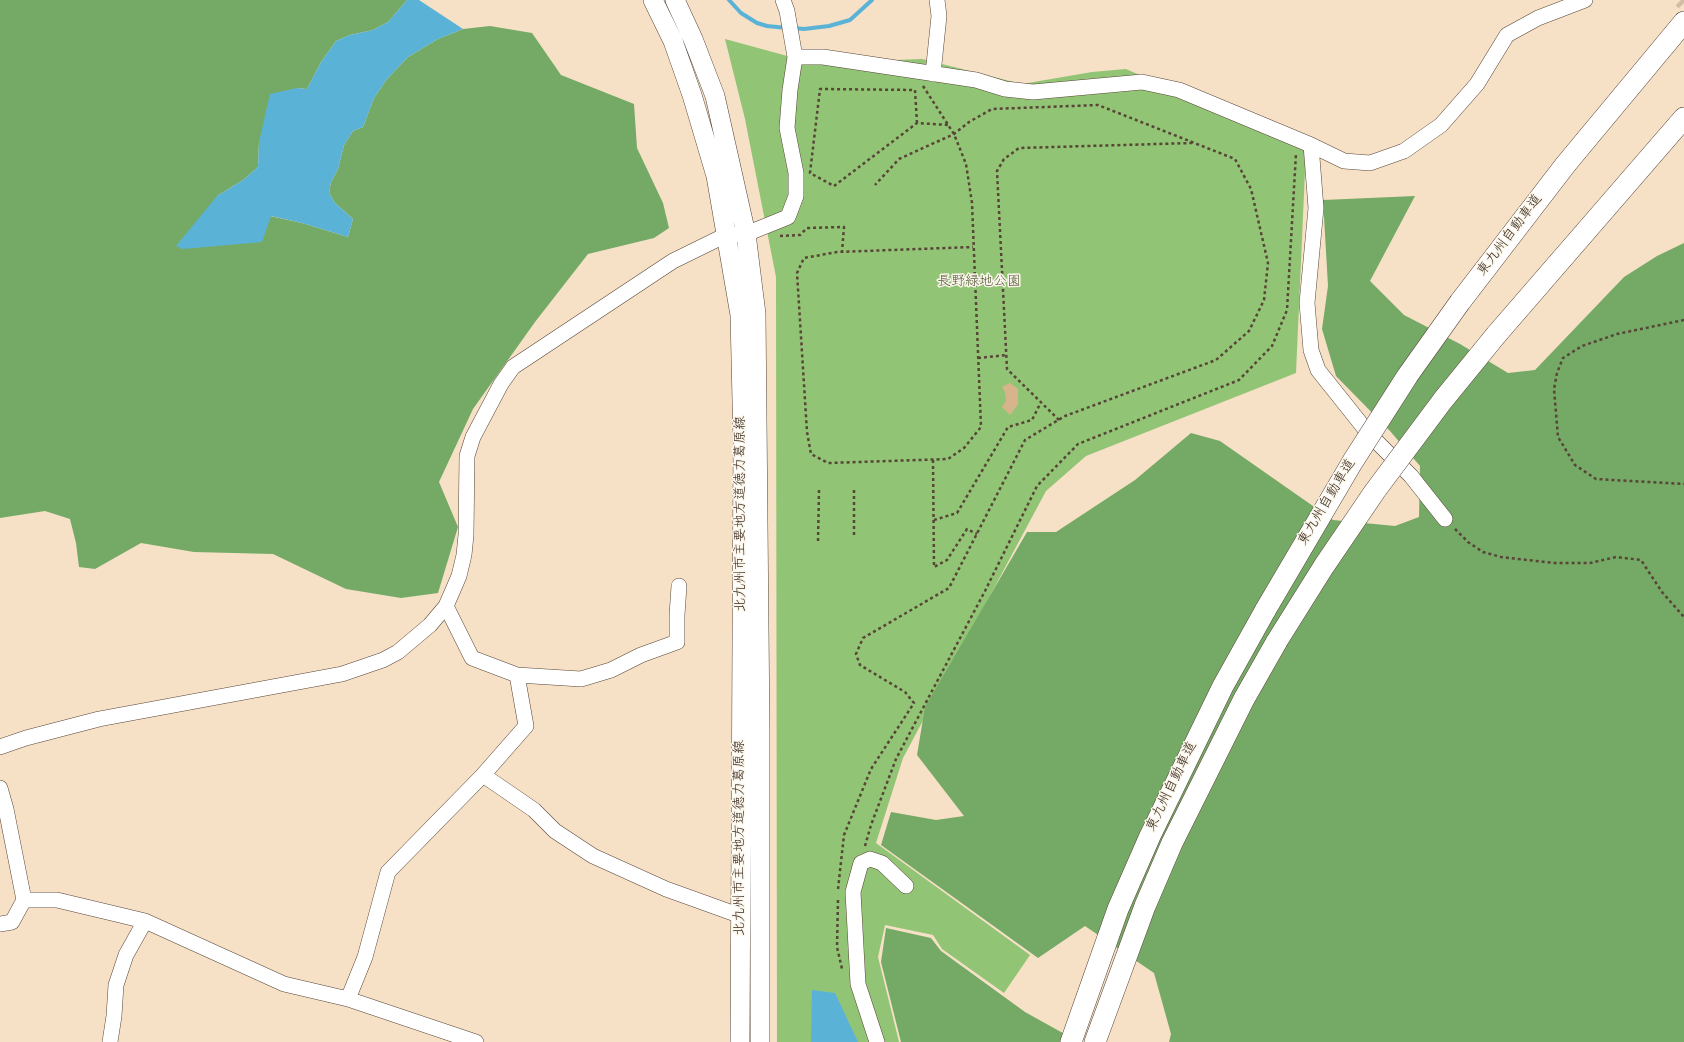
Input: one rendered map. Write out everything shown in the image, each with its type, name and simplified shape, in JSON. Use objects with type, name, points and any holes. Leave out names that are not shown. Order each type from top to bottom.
[{"type":"highway","name":"東九州自動車道","points":[[1070,1042],[1118,908],[1150,836],[1223,686],[1352,461],[1408,375],[1460,302],[1566,164],[1684,22]]},
{"type":"highway","name":"東九州自動車道","points":[[1095,1042],[1145,906],[1172,843],[1244,699],[1276,641],[1324,566],[1375,491],[1443,400],[1496,335],[1684,118]]},
{"type":"main road","name":"北九州市主要地方道徳力葛原線","points":[[653,0],[672,41],[692,95],[716,176],[740,315],[743,443],[740,1042]]},
{"type":"main road","name":"北九州市主要地方道徳力葛原線","points":[[675,0],[693,39],[715,96],[746,234],[756,314],[760,731],[760,1042]]},
{"type":"street","points":[[0,747],[26,738],[99,719],[342,674],[383,660],[398,652],[430,625],[446,606],[459,576],[464,555],[467,456],[473,437],[501,384],[513,367],[673,261],[726,235],[746,234],[788,217],[796,196],[796,173],[787,128],[790,90],[795,57],[787,11],[783,0]]},
{"type":"street","points":[[933,74],[940,16],[937,0]]},
{"type":"street","points":[[795,57],[823,57],[976,80],[1004,90],[1033,92],[1142,82],[1179,90],[1311,144],[1344,161],[1370,163],[1404,151],[1441,125],[1477,84],[1507,35],[1538,18],[1586,0]]},
{"type":"street","points":[[1311,144],[1316,208],[1307,303],[1311,350],[1318,370],[1369,434],[1411,476],[1445,520]]},
{"type":"street","points":[[446,606],[472,658],[517,675],[581,679],[611,670],[641,655],[677,642],[676,615],[679,586]]},
{"type":"street","points":[[348,999],[365,957],[388,872],[483,775],[526,726],[517,675]]},
{"type":"street","points":[[483,775],[534,810],[555,831],[593,856],[666,889],[740,916]]},
{"type":"street","points":[[0,788],[6,809],[24,900],[12,922],[0,924]]},
{"type":"street","points":[[877,1042],[858,984],[853,892],[861,863],[870,859],[882,863],[906,886]]},
{"type":"street","points":[[24,900],[57,900],[145,921],[284,984],[348,999],[476,1042]]},
{"type":"street","points":[[110,1042],[114,1016],[116,985],[126,954],[145,921]]},
{"type":"path","points":[[919,80],[954,134],[966,164],[972,203],[981,427],[964,448],[948,459],[828,463],[811,454],[807,432],[797,273],[804,258],[842,252],[973,247]]},
{"type":"path","points":[[917,123],[915,90],[820,89],[810,173],[834,186],[917,123],[948,125]]},
{"type":"path","points":[[838,892],[844,835],[871,769],[914,703],[905,692],[860,665],[856,654],[863,638],[949,588],[1025,440],[1065,416],[1216,360],[1249,331],[1264,300],[1268,263],[1251,189],[1235,159],[1098,105],[992,109],[969,122],[954,134],[899,160],[875,185]]},
{"type":"path","points":[[861,863],[871,825],[896,759],[985,591],[1037,486],[1078,444],[1239,380],[1272,346],[1287,310],[1297,138]]},
{"type":"path","points":[[1059,420],[1007,369],[997,171],[1004,159],[1019,148],[1194,143]]},
{"type":"path","points":[[777,237],[800,235],[807,228],[844,227],[842,252]]},
{"type":"path","points":[[1684,320],[1617,334],[1582,346],[1563,358],[1557,373],[1554,389],[1558,437],[1575,465],[1596,479],[1684,484]]},
{"type":"path","points":[[978,358],[1007,355]]},
{"type":"path","points":[[934,520],[957,513],[1008,427],[1032,420],[1041,402]]},
{"type":"path","points":[[933,460],[934,567],[947,560],[967,529],[977,534]]},
{"type":"path","points":[[854,488],[854,535]]},
{"type":"path","points":[[818,542],[819,490]]},
{"type":"path","points":[[1445,520],[1468,542],[1483,552],[1501,557],[1554,563],[1590,563],[1616,557],[1641,560],[1662,592],[1684,616]]},
{"type":"path","points":[[838,900],[836,947],[843,973]]},
{"type":"green space","points":[[0,0],[407,0],[388,22],[373,30],[350,35],[336,41],[321,62],[307,89],[297,88],[259,142],[258,167],[243,180],[217,196],[270,216],[302,223],[348,237],[353,219],[335,203],[329,193],[331,182],[338,169],[344,145],[353,131],[363,127],[374,98],[387,79],[408,57],[438,39],[463,29],[490,26],[532,33],[561,75],[634,104],[637,148],[663,203],[669,228],[654,238],[588,254],[535,322],[473,409],[439,482],[458,527],[438,593],[401,598],[346,589],[273,554],[194,552],[141,543],[95,569],[79,567],[76,543],[70,519],[45,511],[0,518]]},
{"type":"green space","name":"長野緑地公園","points":[[725,39],[813,63],[922,59],[1022,84],[1092,72],[1126,69],[1306,149],[1296,373],[1086,456],[1046,491],[903,758],[876,843],[1030,955],[1004,993],[942,949],[933,935],[885,925],[878,957],[899,1042],[777,1042],[776,277],[745,119]]},
{"type":"green space","points":[[1415,196],[1370,281],[1404,315],[1460,344],[1508,373],[1535,370],[1624,277],[1657,256],[1684,243],[1684,1042],[1169,1042],[1171,1034],[1154,973],[1085,926],[1038,958],[881,845],[891,812],[936,820],[964,816],[917,755],[925,707],[1027,532],[1056,532],[1135,480],[1191,433],[1220,441],[1333,520],[1395,526],[1419,517],[1420,466],[1390,431],[1336,376],[1322,329],[1328,286],[1323,200]]},
{"type":"green space","points":[[886,928],[931,938],[941,951],[1025,1012],[1079,1042],[901,1042],[881,962]]},
{"type":"water","points":[[407,0],[419,0],[463,29],[438,39],[408,57],[387,79],[374,98],[363,127],[353,131],[344,145],[338,169],[331,182],[329,193],[335,203],[353,219],[348,237],[302,223],[271,216],[262,242],[183,249],[176,246],[217,196],[243,180],[258,167],[259,142],[270,94],[297,88],[307,89],[321,62],[336,41],[350,35],[373,30],[388,22]]},
{"type":"water","points":[[812,990],[835,993],[858,1042],[811,1042]]},
{"type":"building","points":[[1010,383],[1018,389],[1018,404],[1010,415],[1002,407],[1006,401],[1005,392],[1002,387]]},
{"type":"waterway","points":[[729,0],[741,13],[757,23],[767,26],[787,28]]},
{"type":"waterway","points":[[794,28],[804,29],[829,26],[850,20],[872,0]]},
{"type":"tunnel","points":[[1681,0],[1684,3]]}]
